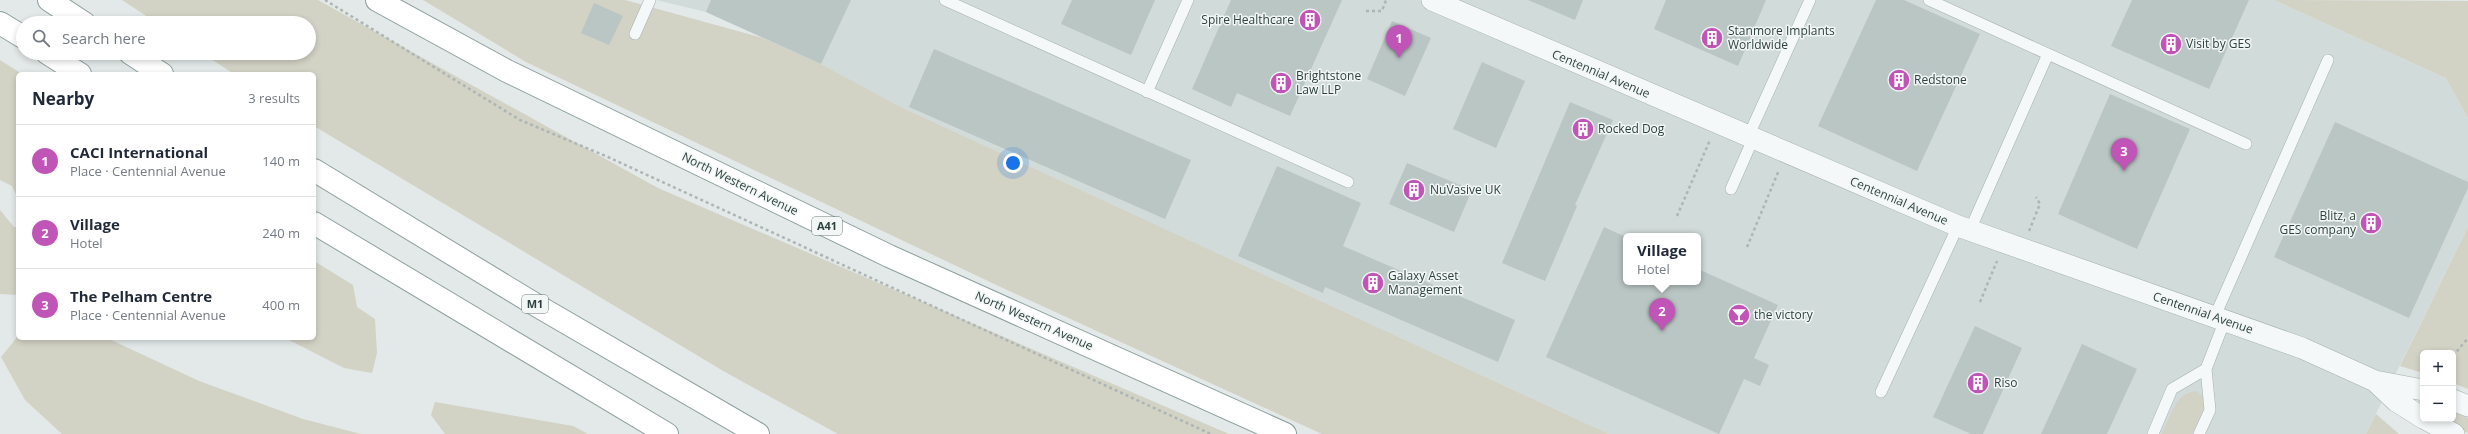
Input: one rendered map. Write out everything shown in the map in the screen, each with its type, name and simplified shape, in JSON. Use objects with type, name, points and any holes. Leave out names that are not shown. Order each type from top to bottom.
[{"type":"highway","points":[[49,0],[73,16]]},
{"type":"highway","name":"North Western Avenue","points":[[377,0],[507,71],[890,256],[1285,434]]},
{"type":"highway","points":[[0,22],[16,32]]},
{"type":"highway","points":[[58,60],[77,72]]},
{"type":"highway","points":[[141,60],[159,72]]},
{"type":"highway","name":"M1","points":[[316,171],[541,308],[758,434]]},
{"type":"highway","points":[[316,224],[667,434]]},
{"type":"street","name":"Centennial Avenue","points":[[1433,0],[1750,138],[2012,247],[2220,318],[2302,348],[2374,380],[2420,389]]},
{"type":"street","name":"Centennial Avenue","points":[[2374,380],[2396,400],[2420,415]]},
{"type":"street","points":[[2456,401],[2468,406]]},
{"type":"street","name":"Centennial Avenue","points":[[2432,422],[2454,434]]},
{"type":"lane","points":[[635,34],[650,0]]},
{"type":"lane","points":[[945,0],[1348,182]]},
{"type":"lane","points":[[1147,92],[1188,0]]},
{"type":"lane","points":[[1731,189],[1750,138],[1810,0]]},
{"type":"lane","points":[[1929,0],[2246,144]]},
{"type":"lane","points":[[1881,392],[1964,228],[2048,54]]},
{"type":"lane","points":[[2199,434],[2210,410],[2206,369],[2220,318],[2328,60]]},
{"type":"lane","points":[[2152,434],[2172,389],[2206,369]]},
{"type":"path","points":[[325,0],[520,120],[608,157],[1212,434]]},
{"type":"path","points":[[1366,11],[1382,11],[1386,0]]},
{"type":"path","points":[[1677,216],[1717,123]]},
{"type":"path","points":[[1747,247],[1787,153]]},
{"type":"path","points":[[1980,302],[2012,247],[2040,204],[2036,197]]},
{"type":"path","points":[[2456,352],[2468,338]]},
{"type":"shaded area","points":[[122,0],[318,0],[658,188],[1229,434],[838,434],[725,372],[316,127],[316,72],[231,72],[213,60],[316,60],[316,16],[146,16]]},
{"type":"shaded area","points":[[423,0],[625,0],[763,38],[821,64],[901,107],[1609,434],[1322,434],[1007,290],[526,62]]},
{"type":"shaded area","points":[[656,0],[2274,0],[2446,78],[2468,118],[2468,227],[2366,434],[1609,434],[901,107],[821,64],[706,12]]},
{"type":"shaded area","points":[[2274,0],[2468,1],[2468,118],[2446,78]]},
{"type":"shaded area","points":[[0,60],[19,72],[16,72],[16,195],[12,186],[0,180]]},
{"type":"shaded area","points":[[0,210],[14,227],[16,227],[16,295],[0,294]]},
{"type":"shaded area","points":[[2468,227],[2468,389],[2456,384],[2456,350],[2420,350],[2420,372],[2400,366]]},
{"type":"shaded area","points":[[316,262],[353,285],[357,307],[375,319],[377,353],[372,373],[344,368],[289,340],[316,340]]},
{"type":"shaded area","points":[[16,338],[16,340],[111,340],[199,381],[303,419],[361,434],[62,434],[25,400],[1,357]]},
{"type":"shaded area","points":[[2196,391],[2203,396],[2203,411],[2192,434],[2162,434],[2178,401],[2183,396]]},
{"type":"shaded area","points":[[435,402],[573,426],[588,434],[445,434],[431,415]]},
{"type":"shaded area","points":[[2456,413],[2468,418],[2468,433],[2448,422],[2456,422]]},
{"type":"shaded area","points":[[2376,414],[2399,434],[2366,434]]},
{"type":"building","points":[[711,0],[851,0],[821,64],[706,12]]},
{"type":"building","points":[[1072,0],[1155,0],[1131,55],[1061,24]]},
{"type":"building","points":[[1231,0],[1342,0],[1290,116],[1237,93],[1231,107],[1192,89]]},
{"type":"building","points":[[1528,0],[1583,0],[1575,20]]},
{"type":"building","name":"Stanmore Implants Worldwide","points":[[1666,0],[1766,0],[1738,66],[1654,29]]},
{"type":"building","name":"Redstone","points":[[1876,0],[1904,0],[1980,34],[1917,171],[1818,126]]},
{"type":"building","name":"Visit by GES","points":[[2132,0],[2249,0],[2209,89],[2111,46]]},
{"type":"building","points":[[594,3],[623,16],[609,45],[581,33]]},
{"type":"building","points":[[1392,21],[1431,38],[1405,96],[1367,79]]},
{"type":"building","points":[[934,49],[1191,160],[1165,219],[909,107]]},
{"type":"building","points":[[1482,62],[1525,81],[1496,148],[1453,129]]},
{"type":"building","points":[[2110,94],[2190,129],[2137,249],[2058,214]]},
{"type":"building","points":[[1570,102],[1613,120],[1575,205],[1577,206],[1545,281],[1502,263]]},
{"type":"building","name":"Blitz, a GES company","points":[[2335,122],[2468,182],[2468,188],[2409,318],[2274,257]]},
{"type":"building","points":[[1407,163],[1472,190],[1454,232],[1389,204]]},
{"type":"building","points":[[1277,166],[1361,203],[1343,246],[1515,320],[1498,362],[1325,287],[1323,293],[1238,256]]},
{"type":"building","points":[[1604,227],[1623,236],[1623,285],[1701,285],[1701,270],[1778,305],[1754,358],[1769,365],[1760,386],[1744,379],[1719,434],[1546,357]]},
{"type":"building","name":"Riso","points":[[1975,326],[2022,348],[1983,434],[1971,434],[1933,417]]},
{"type":"building","points":[[2082,344],[2137,369],[2107,434],[2041,434]]},
{"type":"place","name":"Spire Healthcare","points":[[1310,20]]},
{"type":"place","name":"Stanmore Implants Worldwide","points":[[1712,38]]},
{"type":"place","name":"Visit by GES","points":[[2171,44]]},
{"type":"place","name":"CACI International","points":[[1399,58]]},
{"type":"place","name":"Redstone","points":[[1899,80]]},
{"type":"place","name":"Brightstone Law LLP","points":[[1281,83]]},
{"type":"place","name":"Rocked Dog","points":[[1583,129]]},
{"type":"place","name":"The Pelham Centre","points":[[2124,171]]},
{"type":"place","name":"NuVasive UK","points":[[1414,190]]},
{"type":"place","name":"Blitz, a GES company","points":[[2371,223]]},
{"type":"place","name":"Galaxy Asset Management","points":[[1373,283]]},
{"type":"place","name":"the victory","points":[[1739,315]]},
{"type":"place","name":"Village","points":[[1662,331]]},
{"type":"place","name":"Riso","points":[[1978,383]]}]
